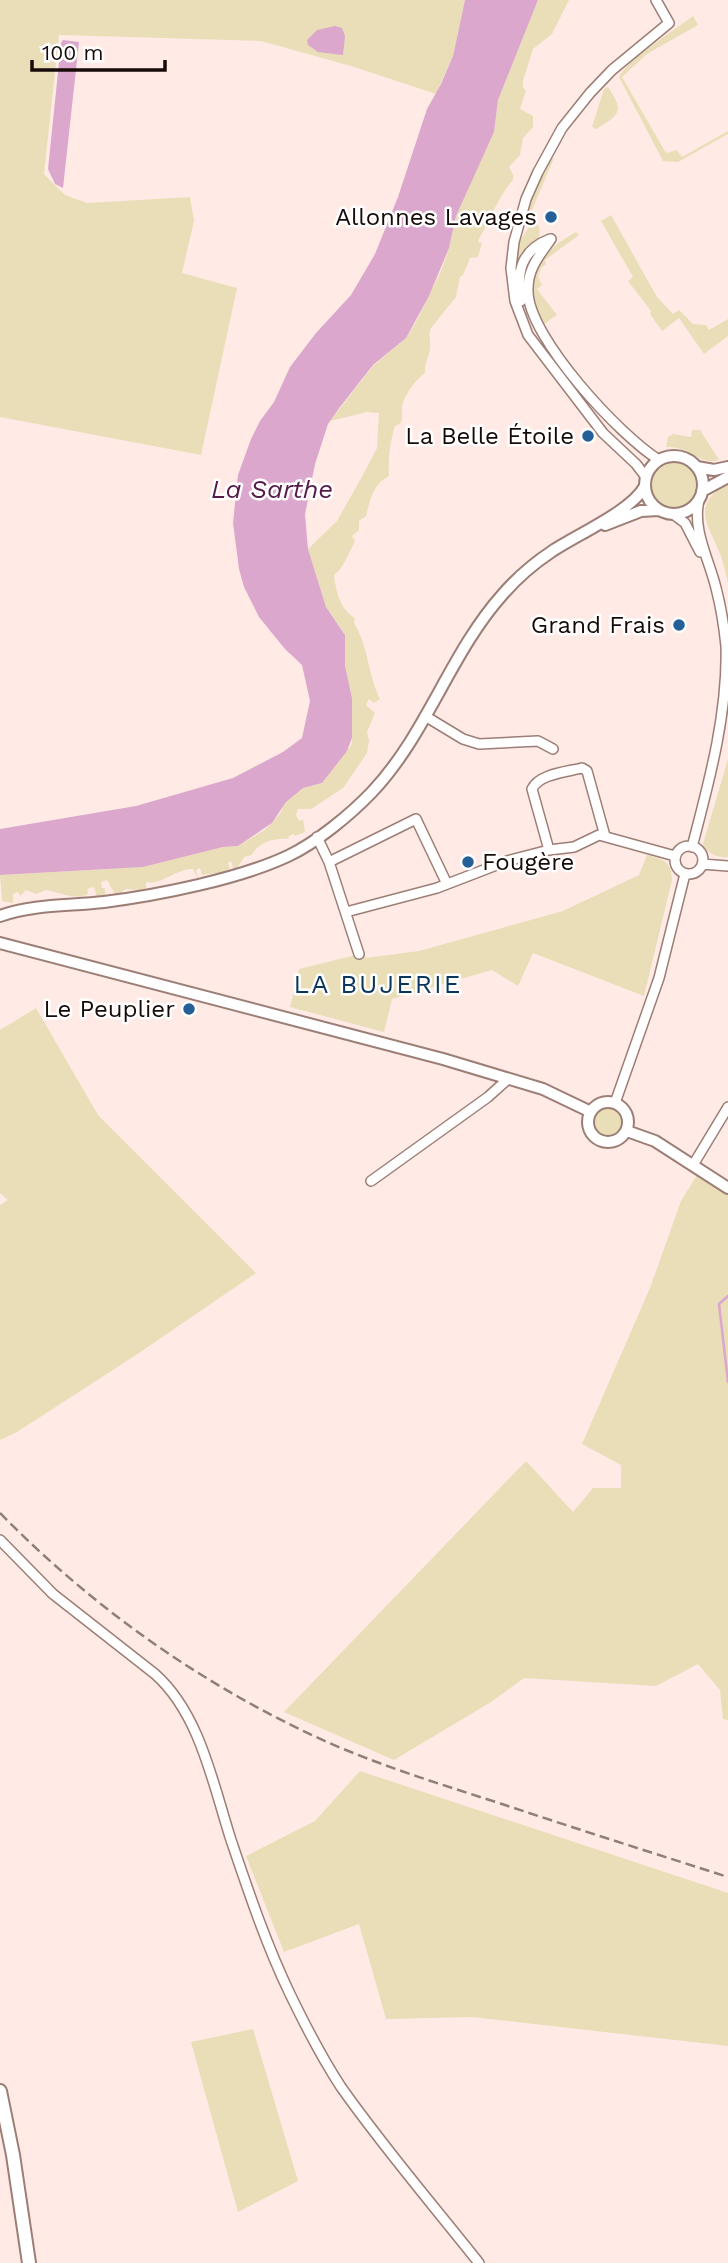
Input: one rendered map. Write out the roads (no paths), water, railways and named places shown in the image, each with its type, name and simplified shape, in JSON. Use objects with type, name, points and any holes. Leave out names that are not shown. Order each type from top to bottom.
[{"type":"main road","points":[[0,2091],[13,2155],[29,2263]]},
{"type":"street","points":[[656,0],[669,23],[618,65],[590,93],[562,128],[526,198],[511,268],[515,301],[528,335],[603,433],[636,464],[645,481],[650,501],[660,510]]},
{"type":"street","points":[[535,339],[520,299],[519,271],[529,251],[539,243],[551,239],[536,257],[529,279],[528,297],[535,318],[568,369],[606,416],[634,442],[659,460]]},
{"type":"street","points":[[0,916],[23,909],[138,897],[219,878],[290,855],[345,818],[373,792],[393,767],[495,604],[530,567],[635,500],[651,467],[668,456],[690,460],[702,476],[697,526],[714,579],[723,622],[727,687],[720,730],[692,847]]},
{"type":"street","points":[[697,467],[714,470],[728,467]]},
{"type":"street","points":[[673,514],[688,510],[700,496],[728,477]]},
{"type":"street","points":[[576,536],[641,511],[660,510],[673,514],[681,518],[689,529],[714,579]]},
{"type":"street","points":[[425,716],[463,739],[479,744],[538,741],[553,749]]},
{"type":"street","points":[[548,850],[534,796],[534,785],[544,778],[582,768],[587,771],[606,836]]},
{"type":"street","points":[[329,862],[416,819],[447,884]]},
{"type":"street","points":[[346,912],[422,893],[507,861],[548,850],[574,847],[593,837],[606,836],[676,856]]},
{"type":"street","points":[[317,837],[329,862],[359,954]]},
{"type":"street","points":[[692,847],[700,852],[702,864],[693,874],[685,874],[677,869],[676,856],[681,848],[692,847]]},
{"type":"street","points":[[702,864],[728,866]]},
{"type":"street","points":[[615,1103],[659,978],[685,874]]},
{"type":"street","points":[[0,943],[324,1026],[543,1089],[591,1112]]},
{"type":"street","points":[[371,1181],[488,1097],[508,1079]]},
{"type":"street","points":[[601,1103],[615,1103],[621,1106],[628,1117],[627,1131],[613,1142],[600,1141],[588,1125],[591,1112],[601,1103]]},
{"type":"street","points":[[693,1165],[728,1107]]},
{"type":"street","points":[[627,1131],[655,1141],[728,1188]]},
{"type":"street","points":[[0,1540],[53,1594],[155,1674],[181,1702],[197,1736],[272,1954],[316,2043],[340,2085],[367,2122],[479,2263]]},
{"type":"water","name":"La Sarthe","points":[[465,0],[538,0],[498,100],[494,132],[456,216],[449,248],[429,296],[406,338],[373,365],[328,424],[315,464],[305,514],[308,549],[326,607],[345,635],[345,666],[352,698],[352,738],[347,751],[322,783],[303,788],[286,802],[272,823],[238,846],[223,847],[143,867],[0,875],[0,829],[136,806],[233,778],[283,752],[302,738],[310,701],[302,665],[259,617],[244,587],[239,569],[233,523],[238,475],[251,439],[274,402],[290,367],[316,333],[351,295],[375,254],[398,197],[427,109],[453,56]]},
{"type":"water","points":[[335,26],[342,28],[345,36],[343,55],[318,52],[308,45],[307,40],[317,30]]},
{"type":"water","points":[[63,40],[79,42],[63,188],[55,184],[48,169]]},
{"type":"waterway","points":[[728,1296],[719,1304],[728,1382]]},
{"type":"railway","points":[[0,1513],[74,1582],[153,1643],[238,1697],[282,1720],[327,1742],[392,1768],[728,1877]]},
{"type":"place","name":"Allonnes Lavages","points":[[551,217]]},
{"type":"place","name":"La Belle Étoile","points":[[588,436]]},
{"type":"place","name":"Grand Frais","points":[[679,625]]},
{"type":"place","name":"Fougère","points":[[468,862]]},
{"type":"place","name":"Le Peuplier","points":[[189,1009]]},
{"type":"district","name":"LA BUJERIE","points":[[378,984]]}]
